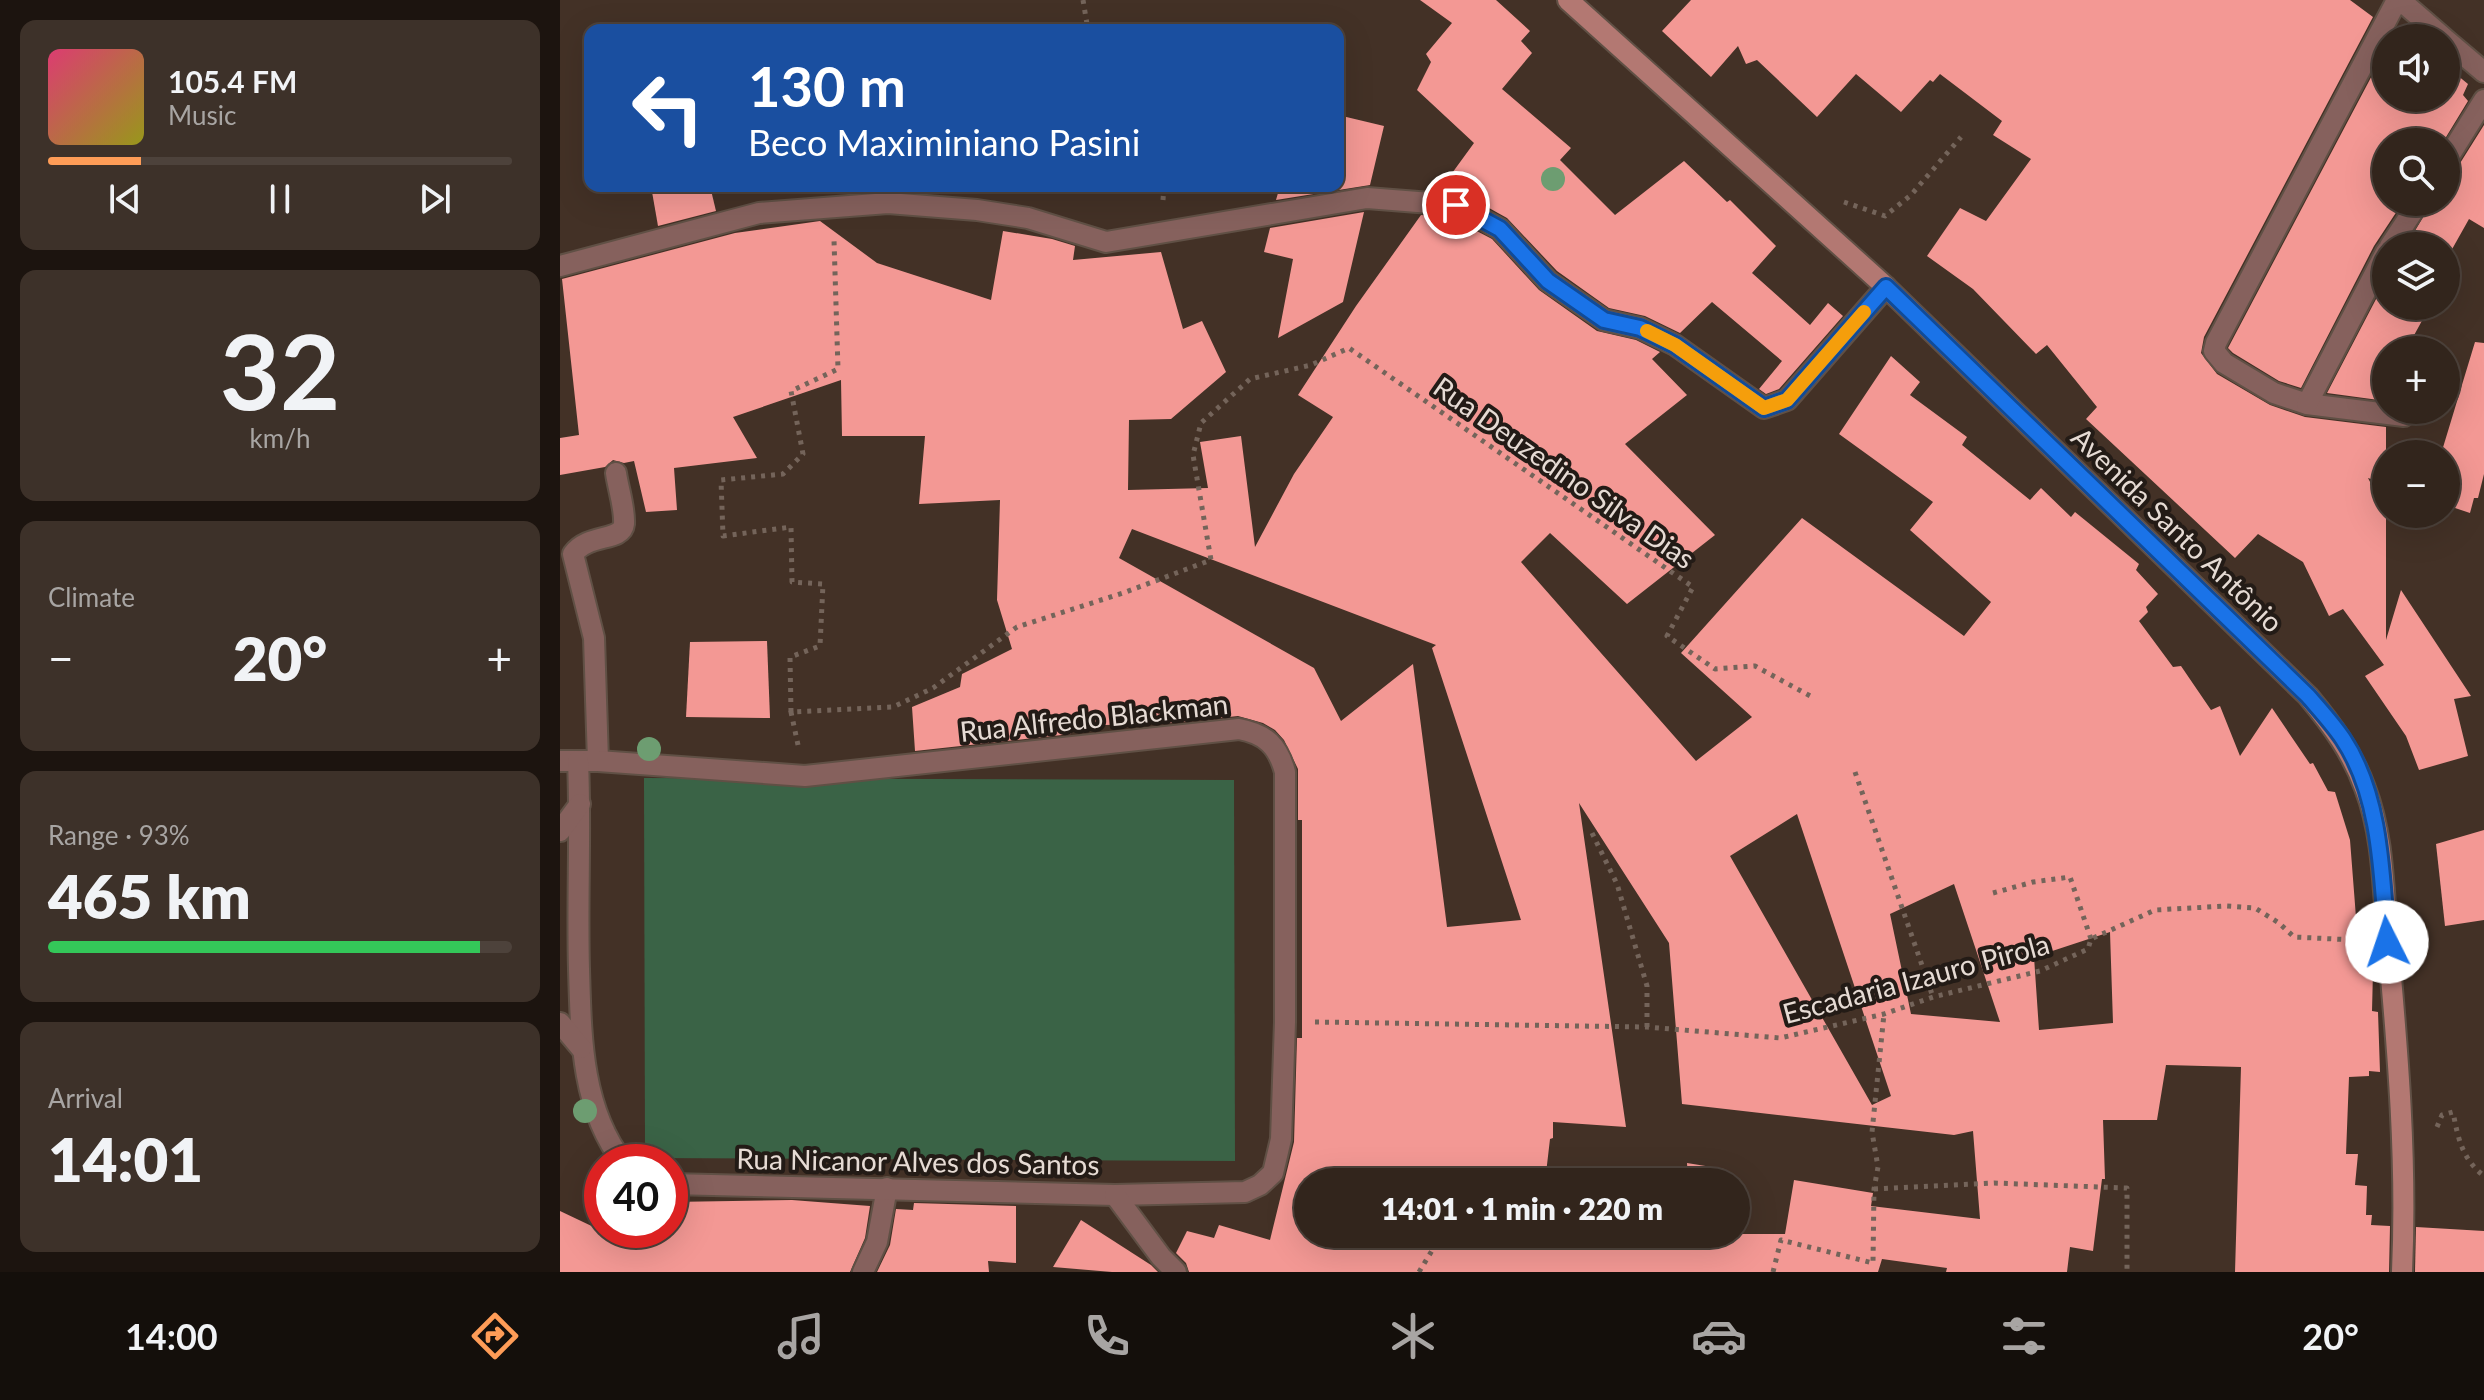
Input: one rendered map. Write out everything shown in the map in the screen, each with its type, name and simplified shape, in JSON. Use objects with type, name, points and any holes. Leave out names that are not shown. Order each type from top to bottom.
[{"type":"street","name":"Avenida Santo Antônio","points":[[1568,0],[1886,287],[2308,696],[2344,741],[2366,790],[2380,846],[2400,1060],[2405,1216],[2402,1272]]},
{"type":"street","points":[[2372,412],[2307,404],[2274,393],[2224,363],[2214,351],[2398,0],[2427,24]]},
{"type":"street","points":[[2460,52],[2484,72]]},
{"type":"street","points":[[2460,139],[2484,100]]},
{"type":"street","points":[[560,266],[759,213],[888,203],[977,210],[1028,218],[1106,242],[1367,198],[1456,205],[1500,229],[1548,281],[1604,320],[1640,328],[1675,345],[1764,408],[1787,400],[1886,287]]},
{"type":"street","points":[[2307,404],[2372,279]]},
{"type":"street","points":[[610,1144],[599,1123],[581,1048],[577,913],[578,761],[594,638],[573,554],[579,545],[589,540],[615,536],[621,532],[624,523],[616,473]]},
{"type":"street","name":"Rua Alfredo Blackman","points":[[578,761],[805,776],[1239,729],[1256,732],[1270,741],[1280,754],[1285,772],[1285,1022],[1279,1158],[1273,1173],[1260,1185],[1245,1192],[1115,1195]]},
{"type":"street","points":[[560,831],[580,804]]},
{"type":"street","points":[[560,1023],[581,1048]]},
{"type":"street","name":"Rua Nicanor Alves dos Santos","points":[[688,1184],[1115,1195],[1161,1257],[1176,1272]]},
{"type":"street","points":[[863,1272],[877,1242],[887,1188]]},
{"type":"path","points":[[1083,0],[1087,24]]},
{"type":"path","points":[[1816,224],[1841,201],[1885,216],[1911,195],[1961,137]]},
{"type":"path","points":[[805,776],[791,712],[790,657],[820,646],[823,584],[792,582],[791,527],[723,536],[721,480],[783,474],[803,454],[791,391],[838,369],[833,209]]},
{"type":"path","name":"Rua Deuzedino Silva Dias","points":[[791,712],[893,707],[933,688],[1017,627],[1123,593],[1211,560],[1193,455],[1201,423],[1250,379],[1311,365],[1349,348],[1693,587],[1667,636],[1715,669],[1755,666],[1814,698]]},
{"type":"path","points":[[1855,772],[1933,997]]},
{"type":"path","points":[[1592,833],[1617,884],[1647,986],[1647,1027]]},
{"type":"path","points":[[1993,893],[2033,882],[2070,877],[2091,939]]},
{"type":"path","name":"Escadaria Izauro Pirola","points":[[1285,1022],[1647,1027],[1780,1038],[1884,1014],[1933,997],[2040,971],[2088,949],[2091,939],[2155,910],[2226,906],[2255,908],[2294,937],[2387,942]]},
{"type":"path","points":[[1773,1272],[1781,1240],[1873,1263],[1874,1189],[1878,1167],[1872,1132],[1884,1014]]},
{"type":"path","points":[[2432,1137],[2442,1115],[2453,1112],[2460,1146],[2473,1167],[2484,1176]]},
{"type":"path","points":[[1874,1189],[1994,1183],[2127,1188],[2127,1272]]},
{"type":"path","points":[[1419,1272],[1434,1248]]},
{"type":"green space","points":[[644,778],[1234,780],[1235,1161],[688,1158],[688,1144],[645,1144]]},
{"type":"building","points":[[1420,0],[1496,0],[1530,31],[1521,41],[1532,53],[1502,89],[1571,148],[1560,160],[1615,215],[1684,161],[1727,202],[1730,200],[1776,246],[1752,273],[1810,325],[1828,303],[1843,316],[1779,389],[1766,394],[1759,389],[1782,361],[1712,302],[1680,333],[1645,316],[1609,308],[1557,271],[1507,218],[1462,193],[1439,191],[1474,143],[1417,90],[1431,62],[1426,54],[1452,23]]},
{"type":"building","points":[[1691,0],[2350,0],[2373,17],[2204,337],[2201,353],[2217,374],[2270,405],[2305,417],[2386,427],[2386,440],[2372,440],[2372,479],[2368,478],[2372,486],[2372,528],[2386,528],[2386,640],[2401,590],[2471,696],[2454,699],[2468,756],[2419,770],[2406,736],[2365,676],[2384,665],[2343,609],[2329,616],[2303,562],[2258,534],[2235,558],[2086,419],[2097,407],[2047,345],[2036,354],[1973,289],[1927,256],[1960,208],[1986,221],[2031,159],[1993,135],[2002,121],[1940,74],[1933,82],[1930,80],[1901,112],[1856,74],[1817,117],[1757,60],[1746,64],[1738,46],[1711,77],[1662,31]]},
{"type":"building","points":[[2372,75],[2372,112],[2460,112],[2460,77],[2468,84],[2463,95],[2468,101],[2452,128],[2372,128],[2372,216],[2394,216],[2383,232],[2372,232],[2372,250],[2301,388],[2279,381],[2228,348]]},
{"type":"building","points":[[1344,116],[1384,126],[1370,185],[1344,189]]},
{"type":"building","points":[[2484,125],[2484,228],[2469,219],[2460,235],[2460,232],[2414,232],[2424,216],[2460,216],[2460,163]]},
{"type":"building","points":[[652,192],[711,192],[716,211],[658,226]]},
{"type":"building","points":[[1278,192],[1326,192],[1276,200]]},
{"type":"building","points":[[1364,212],[1343,302],[1278,338],[1293,259],[1264,252],[1270,228]]},
{"type":"building","points":[[1421,215],[1452,218],[1492,239],[1539,290],[1597,331],[1636,340],[1660,352],[1652,359],[1687,395],[1625,444],[1715,535],[1627,604],[1550,533],[1521,562],[1696,761],[1752,717],[1681,653],[1802,518],[1964,636],[1991,602],[1910,530],[1933,502],[1839,434],[1891,356],[1920,382],[1910,395],[1967,437],[1962,445],[2030,500],[2041,488],[2071,517],[2075,512],[2139,564],[2136,570],[2158,594],[2139,621],[2173,667],[2181,666],[2211,710],[2220,706],[2240,756],[2272,708],[2310,764],[2313,763],[2328,791],[2335,792],[2350,840],[2360,969],[2373,971],[2372,1011],[2378,1012],[2380,1072],[2369,1071],[2369,1076],[2349,1077],[2346,1154],[2358,1154],[2355,1185],[2367,1186],[2366,1215],[2372,1215],[2371,1225],[2390,1226],[2389,1272],[2235,1272],[2241,1067],[2166,1065],[2157,1120],[2103,1120],[2105,1179],[2102,1179],[2093,1251],[2070,1247],[2067,1272],[1946,1272],[1947,1268],[1882,1259],[1878,1272],[1189,1272],[1186,1263],[1176,1253],[1187,1231],[1214,1238],[1219,1225],[1270,1240],[1294,1142],[1297,1038],[1302,1038],[1302,820],[1298,820],[1298,769],[1284,740],[1263,723],[1238,716],[1173,723],[1072,726],[1071,734],[915,751],[912,707],[960,687],[962,674],[1012,649],[997,600],[1000,500],[919,504],[925,436],[842,436],[841,380],[733,417],[757,458],[674,468],[677,510],[646,512],[634,461],[624,463],[613,460],[605,467],[560,475],[560,438],[579,435],[562,279],[735,233],[820,221],[877,263],[991,300],[1003,231],[1075,246],[1073,260],[1161,252],[1183,329],[1202,321],[1226,372],[1171,419],[1129,420],[1128,490],[1208,488],[1200,442],[1241,436],[1255,547],[1294,474],[1333,417],[1298,395]],"holes":[[[1132,529],[1436,645],[1432,648],[1521,920],[1447,927],[1413,664],[1341,721],[1314,668],[1119,558]],[[1579,803],[1669,943],[1682,1104],[1954,1135],[1973,1131],[1980,1219],[1871,1206],[1873,1193],[1794,1180],[1785,1234],[1750,1234],[1750,1248],[1294,1248],[1294,1168],[1547,1168],[1553,1122],[1626,1127]],[[1797,814],[1891,1096],[1872,1105],[1730,856]],[[1954,884],[2000,1022],[1911,1014],[1890,914]],[[2110,932],[2113,1023],[2039,1030],[2034,957]]]},
{"type":"building","points":[[2372,307],[2372,320],[2422,320],[2414,336],[2372,336],[2372,399],[2327,393]]},
{"type":"building","points":[[2475,342],[2484,343],[2484,474],[2478,498],[2474,498],[2470,513],[2460,510],[2460,440],[2445,440],[2450,424],[2460,424],[2460,391]]},
{"type":"building","points":[[767,641],[770,718],[686,717],[690,642]]},
{"type":"building","points":[[2484,830],[2484,920],[2445,926],[2436,844]]},
{"type":"building","points":[[1687,1163],[1718,1168],[1687,1168]]},
{"type":"building","points":[[792,1200],[870,1206],[865,1238],[850,1272],[560,1272],[560,1211],[584,1222],[584,1248],[688,1248],[688,1202]]},
{"type":"building","points":[[914,1203],[1016,1206],[1016,1263],[988,1261],[989,1272],[877,1272],[890,1245],[896,1209],[913,1210]]},
{"type":"building","points":[[1081,1220],[1151,1265],[1158,1272],[1053,1267]]},
{"type":"building","points":[[2416,1227],[2484,1231],[2484,1272],[2415,1272]]},
{"type":"slow traffic","points":[[1647,331],[1675,345],[1764,408],[1787,400],[1864,312]]},
{"type":"route","points":[[1456,205],[1500,229],[1548,281],[1604,320],[1640,328],[1675,345],[1764,408],[1787,400],[1886,287],[2308,696],[2344,741],[2366,790],[2380,846],[2387,942]]}]
